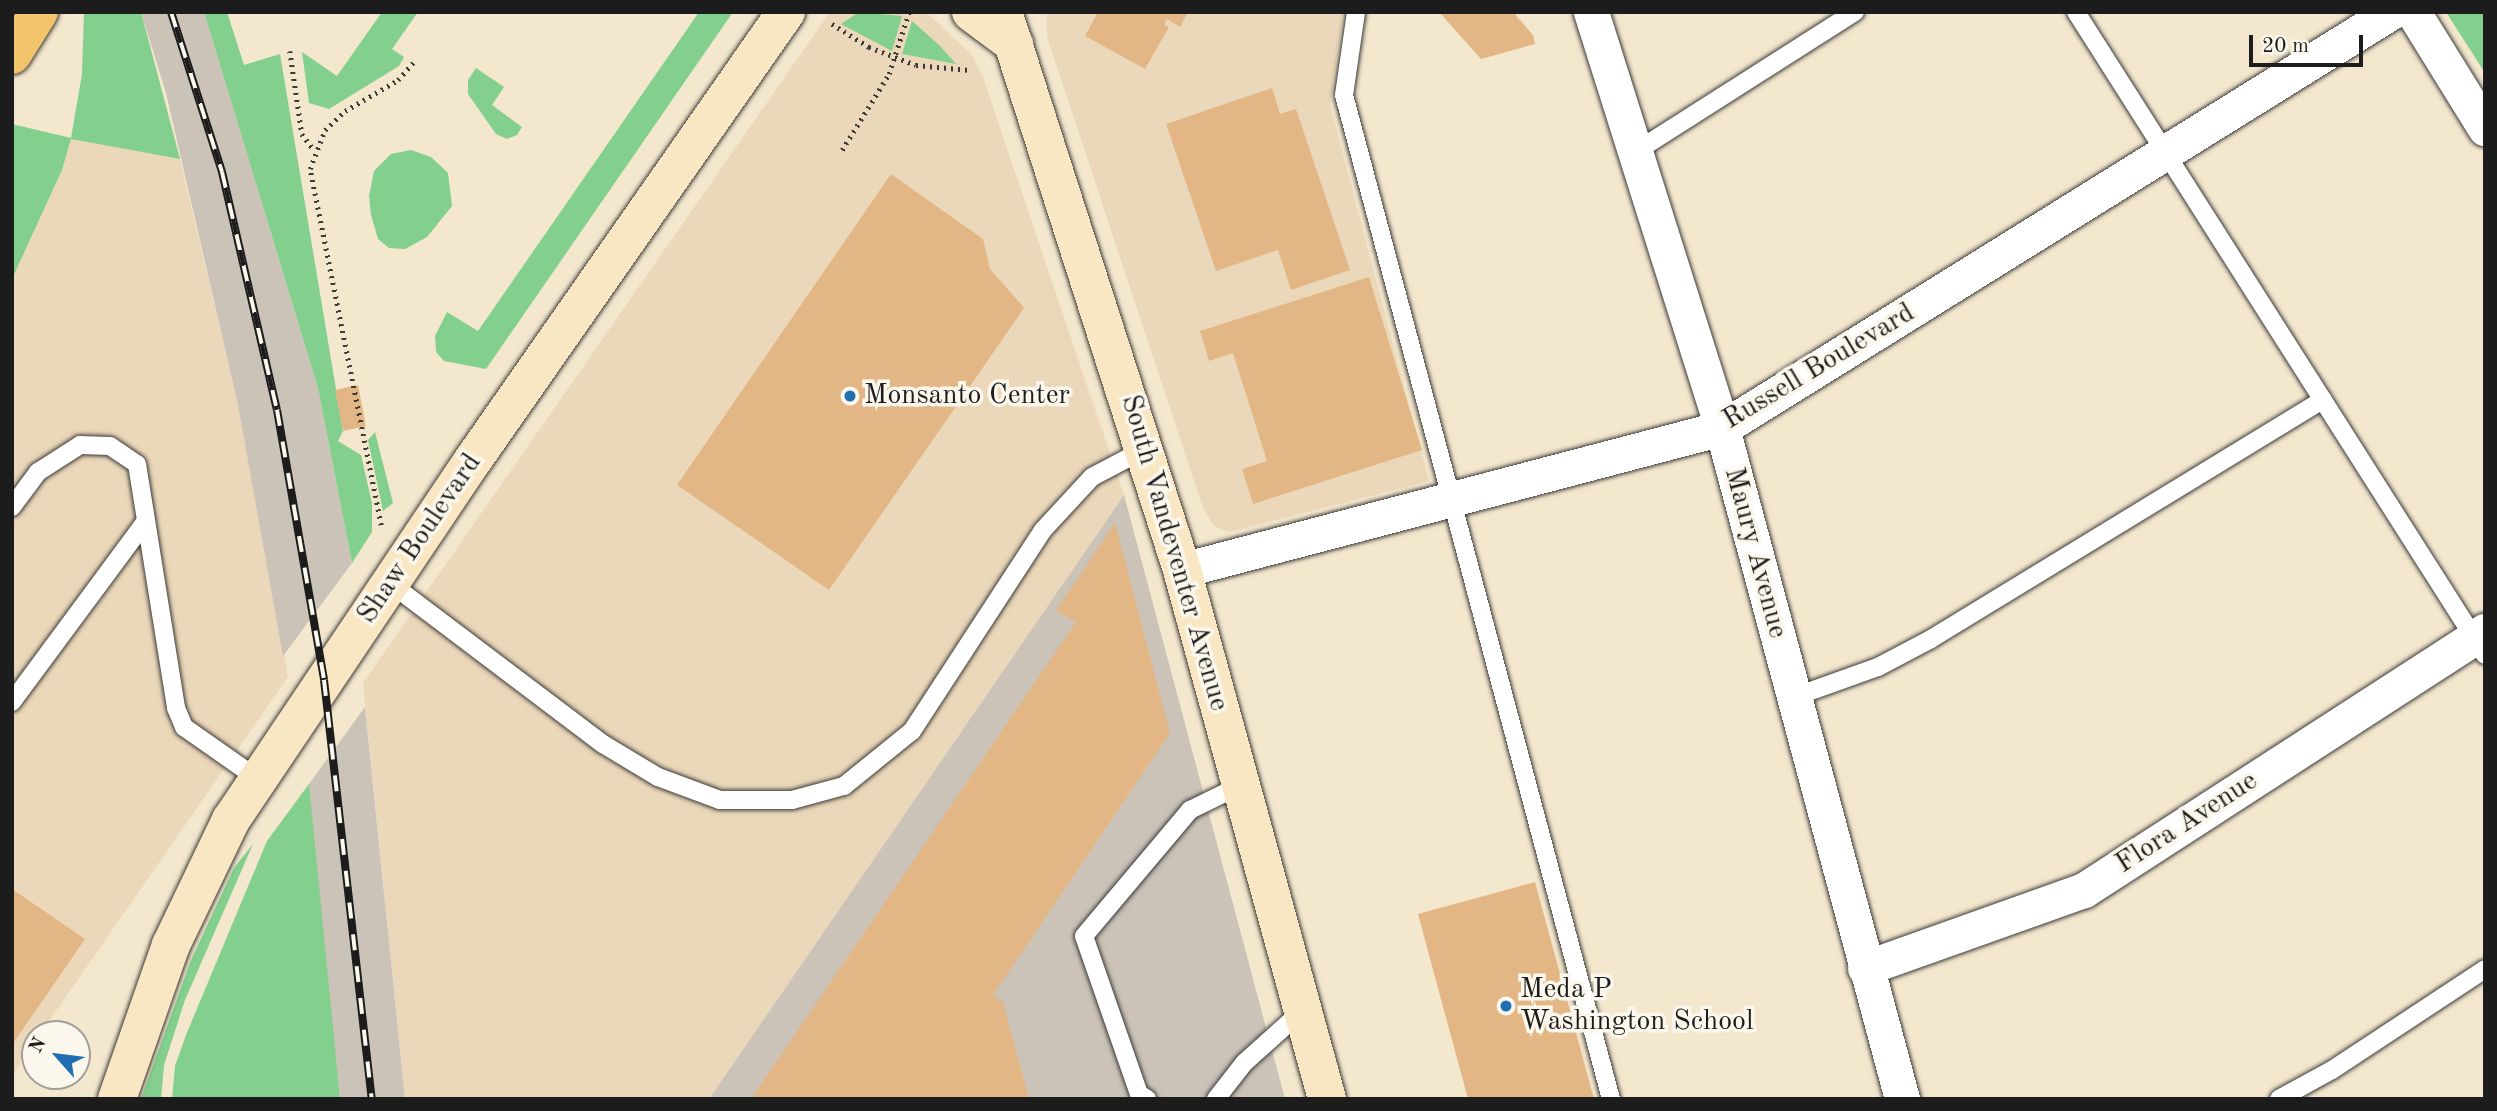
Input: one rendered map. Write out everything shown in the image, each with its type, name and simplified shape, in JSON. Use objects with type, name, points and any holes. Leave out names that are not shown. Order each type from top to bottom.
[{"type":"highway","points":[[12,55],[39,12]]},
{"type":"main road","name":"Shaw Boulevard","points":[[117,1099],[146,1007],[190,900],[258,779],[390,583],[786,12]]},
{"type":"main road","points":[[971,12],[1009,28]]},
{"type":"main road","name":"South Vandeventer Avenue","points":[[1009,28],[1146,449],[1182,570],[1326,1099]]},
{"type":"street","name":"Maury Avenue","points":[[1591,12],[1722,428],[1902,1099]]},
{"type":"street","name":"Russell Boulevard","points":[[1182,570],[1448,497],[1722,428],[2167,154],[2391,12]]},
{"type":"street","points":[[2413,12],[2485,128]]},
{"type":"street","name":"Flora Avenue","points":[[1865,968],[2084,890],[2481,641]]},
{"type":"lane","points":[[1356,12],[1344,95],[1448,497],[1611,1099]]},
{"type":"lane","points":[[1635,152],[1855,12]]},
{"type":"lane","points":[[2076,12],[2323,400],[2481,641]]},
{"type":"lane","points":[[1794,697],[1878,667],[1931,639],[2323,400]]},
{"type":"lane","points":[[12,508],[38,472],[80,444],[110,446],[137,464],[176,708],[184,727],[258,779]]},
{"type":"lane","points":[[390,583],[603,744],[658,777],[720,800],[792,800],[844,786],[912,731],[1043,530],[1092,477],[1146,449]]},
{"type":"lane","points":[[12,702],[145,522]]},
{"type":"lane","points":[[1147,1099],[1139,1094],[1084,936],[1190,810],[1241,785]]},
{"type":"lane","points":[[2279,1099],[2332,1070],[2485,969]]},
{"type":"lane","points":[[1216,1099],[1244,1063],[1303,1010]]},
{"type":"path","points":[[842,150],[877,98],[895,58],[909,12]]},
{"type":"path","points":[[832,24],[895,58],[943,70],[970,70]]},
{"type":"path","points":[[290,51],[303,134],[314,150]]},
{"type":"path","points":[[382,529],[311,184],[314,150],[335,120],[398,80],[413,63]]},
{"type":"shaded area","points":[[141,12],[204,12],[318,388],[352,563],[283,656],[238,405],[166,93]]},
{"type":"shaded area","points":[[830,12],[926,12],[971,54],[983,77],[1124,495],[709,1099],[405,1099],[363,683]]},
{"type":"shaded area","points":[[1047,12],[1343,12],[1330,105],[1429,481],[1229,532],[1214,526],[1203,508],[1047,37]]},
{"type":"shaded area","points":[[71,138],[180,159],[238,405],[288,677],[50,1020],[21,1020],[21,1062],[12,1075],[12,279],[62,170]]},
{"type":"shaded area","points":[[1124,495],[1285,1099],[709,1099]]},
{"type":"shaded area","points":[[365,707],[405,1099],[340,1099],[320,914],[309,784]]},
{"type":"green space","points":[[84,12],[141,12],[180,159],[71,139],[62,170],[12,279],[12,124],[71,138],[82,74]]},
{"type":"green space","points":[[204,12],[227,12],[244,65],[280,54],[343,431],[338,441],[361,455],[372,503],[372,532],[352,563],[318,388]]},
{"type":"green space","points":[[382,12],[418,12],[392,49],[404,57],[399,66],[329,109],[309,103],[302,52],[337,76]]},
{"type":"green space","points":[[699,12],[733,12],[486,369],[444,361],[436,352],[435,336],[447,312],[478,331]]},
{"type":"green space","points":[[859,12],[902,16],[892,51],[841,24]]},
{"type":"green space","points":[[2446,12],[2485,12],[2485,73]]},
{"type":"green space","points":[[912,21],[939,45],[956,64],[902,54]]},
{"type":"green space","points":[[476,68],[504,87],[492,105],[522,127],[517,135],[507,139],[496,134],[468,94],[468,80]]},
{"type":"green space","points":[[411,150],[431,157],[448,173],[452,206],[427,237],[405,249],[389,248],[378,239],[371,215],[369,196],[374,171],[391,154]]},
{"type":"green space","points":[[375,432],[393,503],[383,511],[368,440]]},
{"type":"green space","points":[[309,784],[340,1099],[172,1099],[175,1066],[186,1035],[267,841]]},
{"type":"green space","points":[[253,844],[185,1000],[164,1065],[161,1099],[141,1099],[191,960],[234,868]]},
{"type":"building","points":[[1098,12],[1188,12],[1180,27],[1167,19],[1164,25],[1169,27],[1145,69],[1085,36]]},
{"type":"building","points":[[1439,12],[1513,12],[1533,35],[1535,44],[1481,59]]},
{"type":"building","points":[[1272,88],[1280,114],[1296,109],[1350,270],[1291,290],[1278,250],[1216,271],[1166,124]]},
{"type":"building","name":"Monsanto Center","points":[[891,174],[983,239],[990,269],[1024,308],[829,590],[677,485]]},
{"type":"building","points":[[1369,277],[1422,450],[1253,504],[1242,469],[1267,461],[1233,353],[1209,361],[1200,331]]},
{"type":"building","points":[[358,385],[366,426],[343,431],[335,390]]},
{"type":"building","points":[[1115,523],[1170,733],[993,995],[1003,1002],[1029,1099],[751,1099],[1076,622],[1056,611]]},
{"type":"building","name":"Meda P Washington School","points":[[1535,882],[1594,1099],[1468,1099],[1418,914]]},
{"type":"building","points":[[12,889],[85,939],[29,1020],[21,1020],[21,1032],[12,1045]]},
{"type":"railway","points":[[171,12],[222,172],[277,410],[324,680],[372,1099]]},
{"type":"place","name":"Monsanto Center","points":[[850,396]]},
{"type":"place","name":"Meda P Washington School","points":[[1506,1006]]}]
